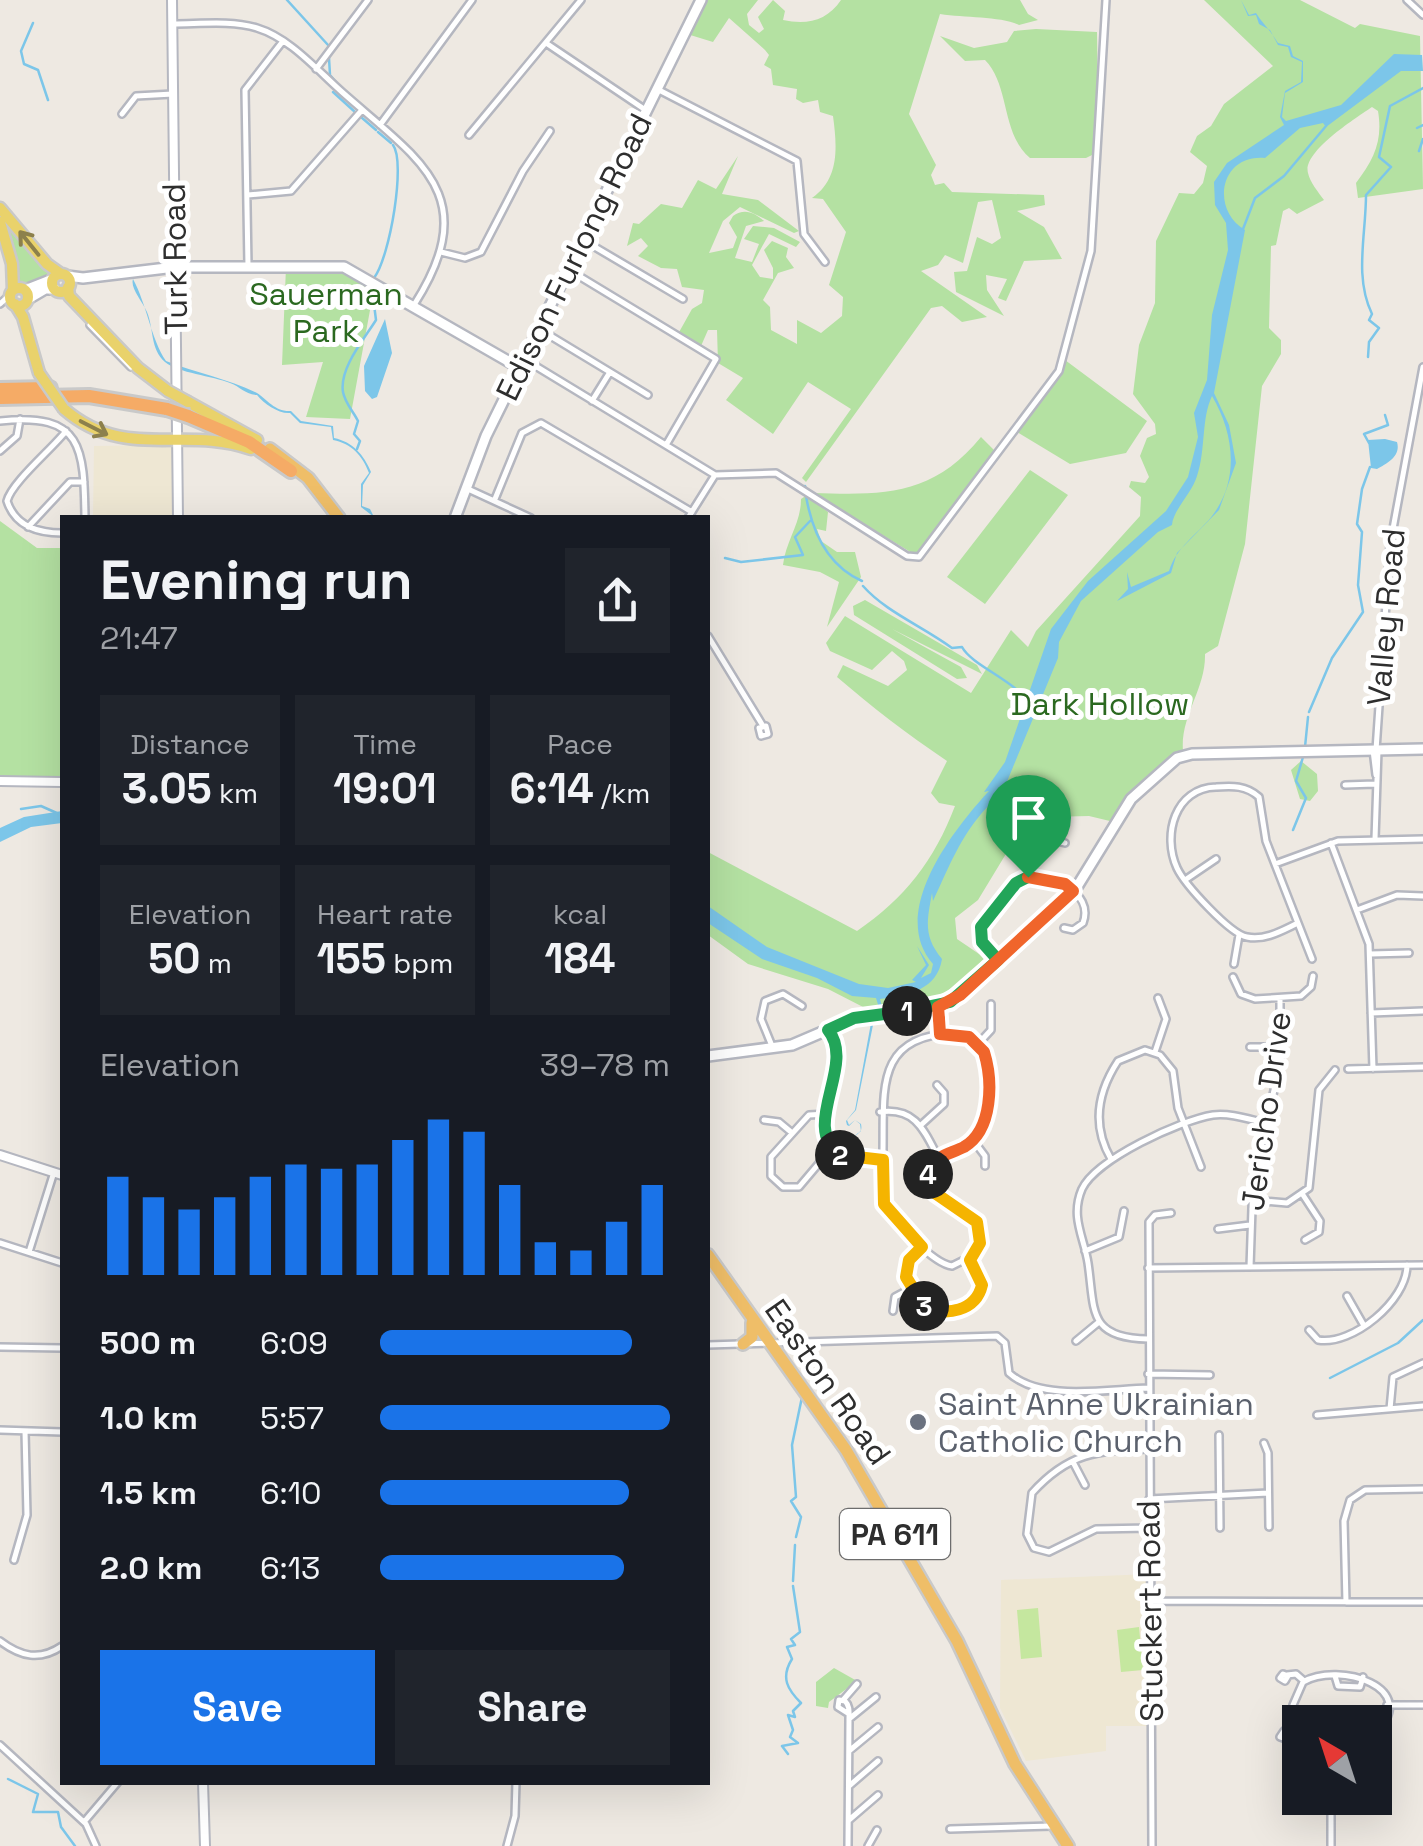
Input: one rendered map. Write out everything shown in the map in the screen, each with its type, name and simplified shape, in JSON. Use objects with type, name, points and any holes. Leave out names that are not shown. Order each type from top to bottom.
[{"type":"highway","points":[[0,389],[90,390],[167,402],[270,449],[308,478],[337,515]]},
{"type":"highway","points":[[0,398],[89,396],[167,402]]},
{"type":"highway","points":[[187,410],[249,442],[291,471],[336,515]]},
{"type":"highway","name":"Easton Road","points":[[710,1257],[864,1481],[958,1641],[1013,1755],[1071,1846]]},
{"type":"highway","points":[[743,1344],[752,1337],[750,1319]]},
{"type":"main road","name":"Edison Furlong Road","points":[[455,515],[522,363],[701,0]]},
{"type":"main road","points":[[0,208],[69,296],[167,402]]},
{"type":"main road","points":[[0,222],[38,373],[64,408],[93,428],[126,440],[240,445],[291,471]]},
{"type":"main road","points":[[18,297],[82,278],[175,266],[344,267],[522,363]]},
{"type":"main road","points":[[710,1056],[773,1049],[872,1015],[938,1007],[957,997],[1073,891],[1132,799],[1177,758],[1423,749]]},
{"type":"street","name":"Turk Road","points":[[172,0],[178,515]]},
{"type":"street","points":[[316,69],[368,0]]},
{"type":"street","points":[[380,125],[472,0]]},
{"type":"street","points":[[469,135],[581,0]]},
{"type":"street","points":[[522,363],[715,475],[770,471],[912,558],[922,554],[1059,370],[1091,251],[1106,0]]},
{"type":"street","points":[[1406,0],[1423,15]]},
{"type":"street","points":[[173,24],[244,25],[283,41],[416,157],[434,182],[443,211],[441,252],[414,304]]},
{"type":"street","points":[[248,266],[246,86],[283,41]]},
{"type":"street","points":[[546,43],[646,110]]},
{"type":"street","points":[[657,90],[797,160],[803,230],[825,262]]},
{"type":"street","points":[[122,114],[136,96],[173,94]]},
{"type":"street","points":[[246,195],[291,191],[362,110]]},
{"type":"street","points":[[441,252],[466,258],[482,250],[523,171],[550,131]]},
{"type":"street","points":[[584,240],[684,299]]},
{"type":"street","points":[[568,270],[714,356],[714,367],[666,445]]},
{"type":"street","points":[[62,283],[86,320],[132,368]]},
{"type":"street","points":[[0,305],[18,297]]},
{"type":"street","points":[[539,329],[648,395]]},
{"type":"street","name":"Valley Road","points":[[1375,839],[1376,750],[1390,545],[1423,367]]},
{"type":"street","points":[[592,401],[610,372]]},
{"type":"street","points":[[0,451],[15,440],[20,419]]},
{"type":"street","points":[[0,421],[47,420],[66,431],[83,454],[84,515]]},
{"type":"street","points":[[495,499],[522,433],[541,423],[690,515],[715,475]]},
{"type":"street","points":[[60,532],[40,533],[28,527],[10,510],[8,495],[66,431]]},
{"type":"street","points":[[28,527],[68,484],[84,482]]},
{"type":"street","points":[[465,488],[525,515]]},
{"type":"street","points":[[710,639],[763,726]]},
{"type":"street","points":[[0,782],[60,782]]},
{"type":"street","points":[[1345,785],[1375,784]]},
{"type":"street","points":[[1298,923],[1267,936],[1239,935],[1185,880],[1174,858],[1174,818],[1185,798],[1204,788],[1240,787],[1256,794],[1264,807],[1265,837],[1312,959]]},
{"type":"street","points":[[1028,877],[1027,861],[1034,844],[1048,839],[1065,843]]},
{"type":"street","points":[[1275,864],[1330,843],[1423,839]]},
{"type":"street","points":[[1330,843],[1370,954],[1373,1068]]},
{"type":"street","points":[[1185,880],[1216,859]]},
{"type":"street","points":[[998,960],[982,942],[981,927],[1016,883],[1028,877],[1065,884],[1085,904],[1086,920],[1076,930],[1064,928]]},
{"type":"street","points":[[1357,910],[1394,896],[1423,896]]},
{"type":"street","points":[[1234,964],[1239,935]]},
{"type":"street","points":[[1370,954],[1408,953]]},
{"type":"street","name":"Jericho Drive","points":[[1250,1267],[1251,1200],[1280,1047],[1280,998],[1304,994],[1313,976]]},
{"type":"street","points":[[1233,977],[1244,996],[1280,998]]},
{"type":"street","points":[[773,1049],[760,1015],[765,1001],[783,994],[802,1006]]},
{"type":"street","points":[[1155,1052],[1166,1016],[1158,998]]},
{"type":"street","points":[[978,1044],[991,1030],[992,1004]]},
{"type":"street","points":[[938,1007],[940,1034]]},
{"type":"street","points":[[1371,1014],[1423,1011]]},
{"type":"street","points":[[828,1030],[837,1052],[825,1134],[832,1148],[846,1158],[883,1160]]},
{"type":"street","points":[[960,1034],[978,1044],[986,1061],[987,1111],[972,1140],[939,1158],[929,1172],[931,1188],[969,1212],[980,1230],[979,1247],[970,1260],[944,1265],[922,1247],[884,1204],[882,1094],[900,1051],[918,1037],[960,1034]]},
{"type":"street","points":[[1250,1047],[1280,1047]]},
{"type":"street","points":[[1110,1159],[1097,1120],[1114,1067],[1133,1051],[1155,1052],[1174,1071],[1178,1106],[1200,1166]]},
{"type":"street","points":[[1348,1069],[1423,1067]]},
{"type":"street","points":[[1251,1200],[1287,1203],[1303,1195],[1314,1176],[1319,1090],[1336,1070]]},
{"type":"street","points":[[921,1125],[944,1104],[944,1093],[937,1085]]},
{"type":"street","points":[[880,1112],[905,1113],[921,1125],[939,1158]]},
{"type":"street","points":[[827,1114],[809,1114],[792,1132],[769,1164],[772,1176],[784,1187],[805,1183],[832,1148]]},
{"type":"street","points":[[1148,1339],[1119,1336],[1099,1322],[1090,1304],[1085,1251],[1078,1229],[1079,1198],[1091,1175],[1110,1159],[1186,1125],[1221,1115],[1266,1123]]},
{"type":"street","points":[[764,1120],[779,1122],[792,1132]]},
{"type":"street","points":[[972,1140],[986,1156],[985,1166]]},
{"type":"street","points":[[0,1155],[58,1174],[29,1252]]},
{"type":"street","points":[[1303,1195],[1320,1220],[1318,1232],[1305,1240]]},
{"type":"street","points":[[1085,1251],[1119,1237],[1124,1211]]},
{"type":"street","name":"Stuckert Road","points":[[1152,1846],[1149,1222],[1155,1216],[1171,1213]]},
{"type":"street","points":[[1218,1230],[1250,1225]]},
{"type":"street","points":[[0,1243],[60,1262]]},
{"type":"street","points":[[922,1247],[908,1264],[910,1288],[930,1309],[966,1308],[982,1288],[980,1274],[970,1260]]},
{"type":"street","points":[[1309,1330],[1314,1338],[1326,1342],[1389,1309],[1406,1284],[1407,1265]]},
{"type":"street","points":[[1148,1268],[1423,1265]]},
{"type":"street","points":[[893,1310],[895,1298],[910,1288]]},
{"type":"street","points":[[1347,1296],[1363,1324]]},
{"type":"street","points":[[1076,1341],[1099,1322]]},
{"type":"street","points":[[710,1345],[998,1336],[1005,1343],[1008,1373],[1027,1384],[1058,1390],[1148,1388]]},
{"type":"street","points":[[0,1347],[60,1348]]},
{"type":"street","points":[[1390,1409],[1392,1377],[1423,1364]]},
{"type":"street","points":[[1148,1374],[1210,1375]]},
{"type":"street","points":[[1318,1416],[1423,1406]]},
{"type":"street","points":[[0,1430],[60,1432]]},
{"type":"street","points":[[14,1560],[27,1514],[25,1431]]},
{"type":"street","points":[[1219,1434],[1220,1528]]},
{"type":"street","points":[[1264,1443],[1268,1526]]},
{"type":"street","points":[[1148,1449],[1095,1450],[1073,1462],[1030,1496],[1027,1534],[1034,1548],[1052,1552],[1096,1529],[1149,1528]]},
{"type":"street","points":[[1073,1462],[1084,1486]]},
{"type":"street","points":[[1346,1602],[1344,1521],[1350,1500],[1365,1490],[1423,1489]]},
{"type":"street","points":[[1149,1499],[1268,1493]]},
{"type":"street","points":[[1150,1601],[1423,1602]]},
{"type":"street","points":[[0,1641],[31,1656],[60,1647]]},
{"type":"street","points":[[1288,1675],[1299,1675],[1304,1681]]},
{"type":"street","points":[[1335,1676],[1338,1686],[1348,1689],[1360,1686],[1364,1677]]},
{"type":"street","points":[[1304,1681],[1364,1677],[1382,1687],[1387,1705]]},
{"type":"street","points":[[1295,1705],[1304,1681]]},
{"type":"street","points":[[848,1846],[849,1717],[844,1699],[857,1684]]},
{"type":"street","points":[[849,1717],[876,1697]]},
{"type":"street","points":[[1392,1705],[1423,1705]]},
{"type":"street","points":[[849,1751],[878,1727]]},
{"type":"street","points":[[0,1745],[84,1822],[96,1846]]},
{"type":"street","points":[[849,1786],[878,1762]]},
{"type":"street","points":[[84,1822],[115,1785]]},
{"type":"street","points":[[203,1785],[205,1846]]},
{"type":"street","points":[[508,1846],[516,1816],[516,1785]]},
{"type":"street","points":[[848,1820],[878,1796]]},
{"type":"street","points":[[1331,1815],[1332,1846]]},
{"type":"street","points":[[950,1830],[1042,1830],[1056,1823]]},
{"type":"street","points":[[868,1846],[877,1830]]},
{"type":"shaded area","points":[[94,446],[174,448],[176,515],[93,515]]},
{"type":"shaded area","points":[[1150,1574],[1151,1726],[1106,1726],[1106,1751],[1026,1761],[1000,1708],[1001,1580]]},
{"type":"green space","points":[[703,0],[758,0],[747,14],[749,25],[759,33],[764,29],[758,17],[773,0],[785,11],[783,20],[792,21],[823,17],[841,0],[1020,0],[1028,14],[1038,20],[1019,25],[940,14],[909,114],[936,165],[931,175],[935,185],[944,183],[952,192],[1044,195],[1045,205],[1017,211],[1044,227],[1062,259],[1024,261],[1006,301],[998,298],[1007,279],[986,275],[987,290],[1004,316],[956,292],[954,272],[967,271],[977,237],[992,244],[1001,238],[992,200],[978,202],[963,263],[945,255],[938,265],[921,271],[987,317],[962,322],[942,306],[931,308],[806,482],[802,478],[851,409],[808,382],[773,434],[726,400],[743,378],[718,363],[717,330],[708,330],[701,346],[678,334],[692,309],[702,303],[704,290],[682,287],[677,269],[661,268],[638,256],[648,246],[641,238],[627,246],[633,223],[639,224],[661,204],[682,208],[698,180],[716,189],[738,156],[722,194],[758,200],[799,231],[794,233],[754,214],[764,221],[746,226],[735,258],[752,262],[759,244],[744,239],[753,226],[774,228],[800,242],[796,247],[769,234],[752,265],[760,277],[773,279],[773,268],[764,250],[772,241],[788,248],[786,257],[794,268],[778,273],[763,300],[770,307],[771,330],[797,344],[797,320],[821,333],[842,316],[843,297],[829,285],[846,232],[823,199],[812,198],[832,172],[833,116],[820,112],[818,100],[803,103],[796,99],[797,89],[773,85],[771,69],[764,65],[769,55],[729,18],[713,42],[687,34]],"holes":[[[740,207],[752,213],[733,216],[729,223],[737,237],[733,248],[709,253],[723,221]]]},
{"type":"green space","name":"Dark Hollow","points":[[1204,0],[1300,0],[1355,28],[1360,24],[1420,36],[1423,189],[1358,198],[1356,183],[1378,141],[1378,111],[1372,107],[1313,155],[1308,173],[1324,200],[1297,214],[1289,208],[1283,211],[1276,245],[1271,246],[1269,328],[1281,340],[1281,354],[1262,386],[1245,544],[1218,646],[1205,654],[1202,679],[1185,726],[1183,751],[1134,790],[1114,822],[1089,816],[1049,817],[1021,829],[978,900],[955,918],[957,939],[985,958],[953,992],[935,1004],[865,1008],[828,989],[748,964],[710,936],[710,853],[857,931],[890,905],[916,877],[938,844],[955,806],[939,803],[931,793],[947,761],[837,677],[843,665],[888,686],[907,670],[904,661],[892,651],[872,670],[830,651],[826,643],[845,616],[971,693],[1011,630],[1028,647],[1036,631],[1140,516],[1141,497],[1129,487],[1131,481],[1145,483],[1149,477],[1140,456],[1147,438],[1156,434],[1155,424],[1133,394],[1139,345],[1155,303],[1156,241],[1179,193],[1194,194],[1203,183],[1207,166],[1190,152],[1197,136],[1211,126],[1224,104],[1273,66]]},
{"type":"green space","points":[[1014,31],[1097,32],[1098,104],[1092,155],[1086,158],[1030,158],[1014,136],[993,70],[985,60],[965,61],[940,36],[974,48],[1007,42]]},
{"type":"green space","points":[[0,211],[55,274],[47,281],[17,287]]},
{"type":"green space","name":"Sauerman Park","points":[[286,267],[335,267],[375,283],[350,419],[306,417],[323,362],[282,365]]},
{"type":"green space","points":[[1065,360],[1147,421],[1126,453],[1070,464],[1017,432]]},
{"type":"green space","points":[[981,437],[995,451],[917,556],[813,493],[884,492],[925,482],[963,457]]},
{"type":"green space","points":[[1030,470],[1068,495],[985,604],[947,577]]},
{"type":"green space","points":[[807,495],[828,512],[826,531],[817,529],[821,541],[837,552],[855,552],[861,577],[827,627],[839,582],[820,572],[783,565],[801,499]]},
{"type":"green space","points":[[0,521],[37,548],[60,548],[60,781],[0,779]]},
{"type":"green space","points":[[865,600],[977,665],[982,674],[892,629],[961,667],[967,678],[957,679],[854,615],[853,606]]},
{"type":"green space","points":[[1301,761],[1317,774],[1318,791],[1310,801],[1300,799],[1291,770]]},
{"type":"green space","points":[[1038,1608],[1042,1657],[1021,1659],[1017,1610]]},
{"type":"green space","points":[[1139,1627],[1143,1670],[1121,1672],[1117,1630]]},
{"type":"green space","points":[[834,1668],[857,1681],[829,1702],[828,1708],[816,1706],[816,1682]]},
{"type":"water","points":[[1241,0],[1249,15],[1256,13],[1268,29],[1259,24],[1256,15],[1248,16]]},
{"type":"water","points":[[1272,35],[1278,43],[1290,46],[1293,56],[1303,61],[1303,82],[1285,93],[1282,117],[1286,121],[1341,105],[1394,54],[1422,55],[1423,71],[1401,71],[1326,127],[1323,123],[1300,128],[1265,158],[1250,159],[1230,173],[1224,197],[1227,209],[1245,230],[1214,393],[1229,425],[1236,463],[1219,510],[1182,548],[1221,502],[1230,472],[1229,441],[1212,396],[1197,476],[1172,525],[1158,532],[1081,601],[1059,642],[1058,658],[1006,784],[966,835],[933,901],[932,893],[928,928],[942,959],[939,969],[920,989],[880,999],[886,1022],[873,1025],[856,1110],[847,1120],[849,1125],[855,1120],[849,1126],[847,1125],[846,1121],[855,1110],[871,1023],[883,1021],[876,998],[852,996],[817,978],[762,959],[710,924],[710,907],[767,947],[859,984],[888,988],[916,982],[912,980],[926,965],[917,946],[929,965],[921,978],[931,973],[933,964],[921,944],[921,897],[944,849],[989,791],[984,792],[1005,762],[1051,629],[1088,581],[1166,511],[1188,477],[1198,437],[1194,413],[1207,380],[1212,315],[1228,250],[1226,223],[1215,205],[1214,182],[1227,163],[1284,125],[1280,117],[1285,91],[1301,82],[1302,62],[1291,57],[1288,47],[1278,45]]},
{"type":"water","points":[[385,319],[392,353],[377,397],[372,399],[365,391],[364,366]]},
{"type":"water","points":[[151,327],[166,361],[246,388],[257,393],[276,408],[291,411],[301,421],[333,426],[334,438],[357,450],[371,472],[363,485],[362,506],[373,515],[361,507],[361,484],[369,473],[351,447],[333,440],[331,427],[300,423],[290,413],[277,410],[257,395],[171,366],[165,362]]},
{"type":"water","points":[[1368,440],[1397,442],[1395,455],[1377,469],[1371,468]]},
{"type":"water","points":[[1176,556],[1171,573],[1117,601],[1128,589],[1127,572],[1131,587],[1169,571]]},
{"type":"water","points":[[60,811],[60,823],[31,827],[0,842],[0,828],[24,817]]},
{"type":"waterway","points":[[287,0],[328,45]]},
{"type":"waterway","points":[[33,23],[21,51],[24,64],[38,70],[48,100]]},
{"type":"waterway","points":[[329,58],[330,75],[336,82]]},
{"type":"waterway","points":[[1368,357],[1369,342],[1379,328],[1369,320],[1372,314],[1363,285],[1366,195],[1391,167],[1379,157],[1390,106],[1423,88]]},
{"type":"waterway","points":[[333,92],[355,112]]},
{"type":"waterway","points":[[361,117],[376,130]]},
{"type":"waterway","points":[[1417,128],[1423,125]]},
{"type":"waterway","points":[[1243,229],[1255,198],[1284,176],[1326,126]]},
{"type":"waterway","points":[[378,132],[391,143]]},
{"type":"waterway","points":[[1419,151],[1423,139]]},
{"type":"waterway","points":[[374,278],[386,251],[394,210],[398,170],[393,145]]},
{"type":"waterway","points":[[357,449],[360,441],[354,434],[358,421],[345,400],[343,383],[354,354],[376,320],[372,289]]},
{"type":"waterway","points":[[1369,443],[1364,434],[1388,425],[1385,415]]},
{"type":"waterway","points":[[1309,712],[1332,658],[1363,612],[1358,585],[1362,532],[1357,524],[1370,467]]},
{"type":"waterway","points":[[806,496],[823,546],[839,566],[862,581]]},
{"type":"waterway","points":[[725,558],[741,562],[803,555],[795,537],[810,521]]},
{"type":"waterway","points":[[863,586],[893,611],[952,648],[962,647],[1027,699]]},
{"type":"waterway","points":[[1305,747],[1308,717]]},
{"type":"waterway","points":[[1293,830],[1306,798],[1296,781],[1303,757]]},
{"type":"waterway","points":[[21,809],[41,806],[59,814]]},
{"type":"waterway","points":[[1330,1378],[1398,1343],[1423,1320]]},
{"type":"waterway","points":[[796,1537],[801,1517],[791,1501],[796,1497],[792,1445],[802,1397]]},
{"type":"waterway","points":[[793,1581],[795,1545]]},
{"type":"waterway","points":[[788,1754],[782,1746],[798,1743],[790,1737],[793,1730],[788,1715],[795,1717],[793,1711],[801,1703],[786,1678],[792,1659],[787,1647],[795,1645],[791,1639],[800,1632],[793,1586]]},
{"type":"waterway","points":[[8,1779],[38,1794],[33,1812],[58,1812],[61,1827],[75,1846]]},
{"type":"place","name":"Saint Anne Ukrainian Catholic Church","points":[[918,1422]]},
{"type":"route","points":[[1028,877],[1065,884],[1073,891],[960,995],[954,1000],[938,1007],[940,1034],[969,1037],[984,1052],[987,1111],[976,1137],[938,1158],[929,1172],[935,1193],[969,1212],[977,1222],[980,1243],[970,1260],[978,1270],[982,1288],[978,1298],[963,1309],[934,1310],[922,1304],[907,1283],[909,1260],[922,1247],[884,1204],[883,1160],[842,1156],[826,1138],[837,1052],[828,1030],[854,1018],[930,1009],[957,997],[998,960],[982,942],[981,927],[1016,883],[1028,877]]}]
